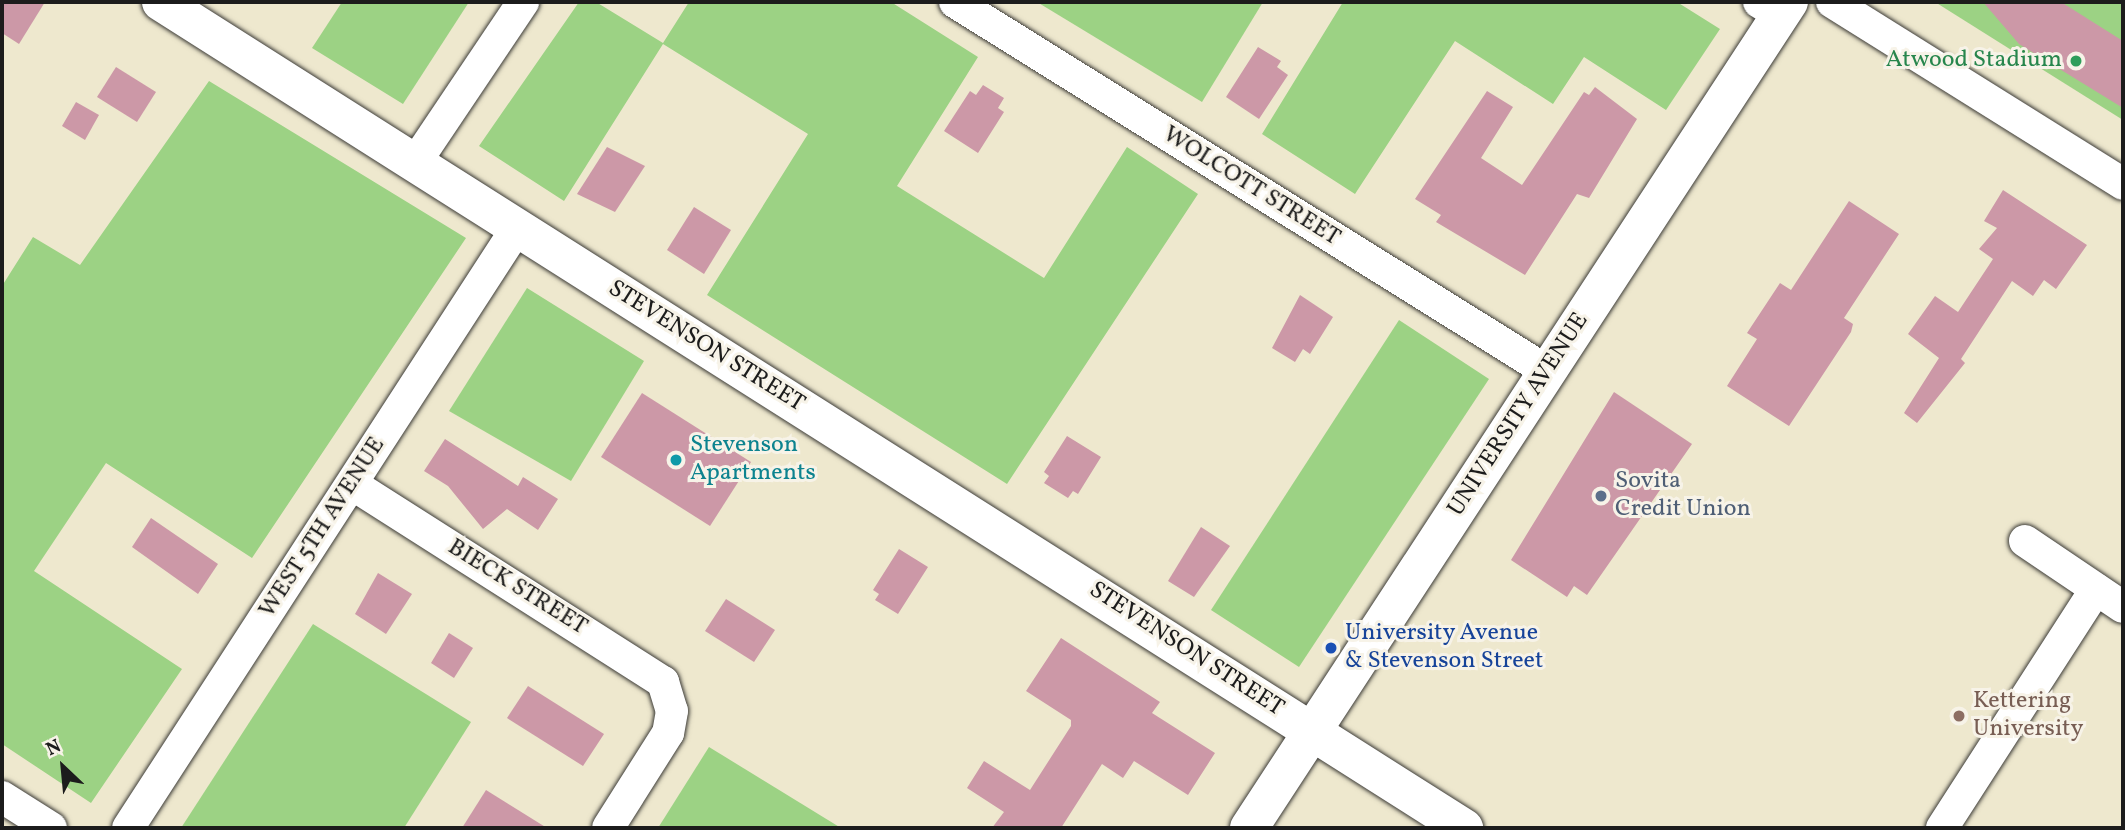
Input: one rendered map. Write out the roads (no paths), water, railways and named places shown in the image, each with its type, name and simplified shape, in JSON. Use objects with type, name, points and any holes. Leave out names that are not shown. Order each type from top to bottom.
[{"type":"street","name":"STEVENSON STREET","points":[[162,2],[1464,828]]},
{"type":"street","points":[[415,163],[523,2]]},
{"type":"street","name":"WOLCOTT STREET","points":[[955,2],[1547,371]]},
{"type":"street","points":[[1832,2],[2123,184]]},
{"type":"street","name":"UNIVERSITY AVENUE","points":[[1249,828],[1547,371],[1776,6]]},
{"type":"street","name":"WEST 5TH AVENUE","points":[[128,828],[517,228]]},
{"type":"street","name":"BIECK STREET","points":[[352,484],[659,680],[671,703],[670,725],[664,741],[608,828]]},
{"type":"street","points":[[2025,541],[2123,607]]},
{"type":"street","points":[[1942,828],[2096,589]]},
{"type":"street","points":[[3,802],[51,828]]},
{"type":"place","name":"Atwood Stadium","points":[[2076,61]]},
{"type":"place","name":"Stevenson Apartments","points":[[676,460]]},
{"type":"place","name":"Sovita Credit Union","points":[[1601,496]]},
{"type":"place","name":"University Avenue & Stevenson Street","points":[[1331,648]]},
{"type":"place","name":"Kettering University","points":[[1959,716]]}]
